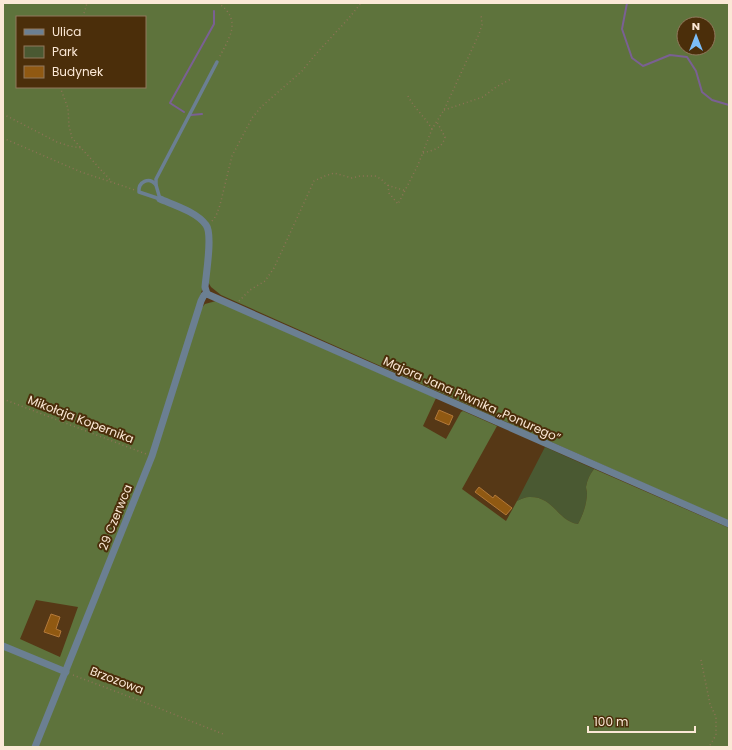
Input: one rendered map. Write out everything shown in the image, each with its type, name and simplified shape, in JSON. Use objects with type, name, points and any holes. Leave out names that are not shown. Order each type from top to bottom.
[{"type":"street","points":[[160,199],[193,214],[206,224],[209,242],[205,286],[207,294]]},
{"type":"street","name":"Majora Jana Piwnika „Ponurego”","points":[[207,294],[729,524]]},
{"type":"street","name":"29 Czerwca","points":[[35,747],[152,456],[201,301],[204,295],[207,294]]},
{"type":"street","points":[[3,646],[66,672]]},
{"type":"lane","points":[[160,199],[156,179],[172,145],[217,62]]},
{"type":"lane","points":[[156,185],[148,180],[143,182],[140,184],[139,192],[160,199]]},
{"type":"path","points":[[83,16],[87,3]]},
{"type":"path","points":[[217,62],[232,29],[232,21],[229,13],[218,3]]},
{"type":"path","points":[[206,224],[211,222],[216,216],[230,162],[244,130],[252,118],[264,104],[302,71],[349,18],[360,3]]},
{"type":"path","points":[[388,185],[389,193],[398,204],[406,191],[432,129],[444,110],[481,29],[481,14]]},
{"type":"path","points":[[444,110],[484,97],[496,87],[511,79]]},
{"type":"path","points":[[60,88],[68,108],[70,132],[76,142],[113,183]]},
{"type":"path","points":[[408,96],[413,105],[426,119],[432,129]]},
{"type":"path","points":[[3,114],[42,136],[69,146],[82,148]]},
{"type":"path","points":[[423,153],[438,149],[443,143],[445,138],[437,122]]},
{"type":"path","points":[[3,138],[81,172],[139,192]]},
{"type":"path","points":[[235,306],[250,290],[265,281],[274,268],[314,182],[334,173],[352,178],[360,176],[375,176],[388,185],[406,191]]},
{"type":"path","name":"Mikołaja Kopernika","points":[[3,399],[152,456]]},
{"type":"path","points":[[701,660],[710,704],[716,717],[716,735],[710,747]]},
{"type":"path","name":"Brzozowa","points":[[66,672],[223,734]]},
{"type":"green space","points":[[3,3],[729,3],[729,521],[221,295],[211,287],[204,275],[202,290],[192,320],[205,304],[216,301],[436,398],[423,426],[446,439],[463,411],[497,426],[462,489],[506,521],[517,501],[529,497],[544,500],[565,518],[578,524],[583,513],[587,497],[587,482],[594,469],[729,528],[729,747],[3,747]],"holes":[[[36,600],[78,607],[60,657],[20,639]]]},
{"type":"green space","points":[[545,447],[594,469],[587,482],[587,497],[583,513],[578,524],[565,518],[544,500],[528,497],[517,501]]},
{"type":"building","points":[[439,410],[453,416],[449,425],[435,419]]},
{"type":"building","points":[[479,487],[493,498],[495,495],[512,508],[506,515],[475,492]]},
{"type":"building","points":[[51,614],[60,617],[56,629],[61,631],[59,637],[44,632]]},
{"type":"waterway","points":[[627,3],[622,29],[632,58],[643,66],[670,55],[687,57],[696,71],[702,92],[712,100],[729,105]]},
{"type":"waterway","points":[[184,112],[170,103],[214,24],[214,11]]},
{"type":"waterway","points":[[191,115],[202,114]]}]
